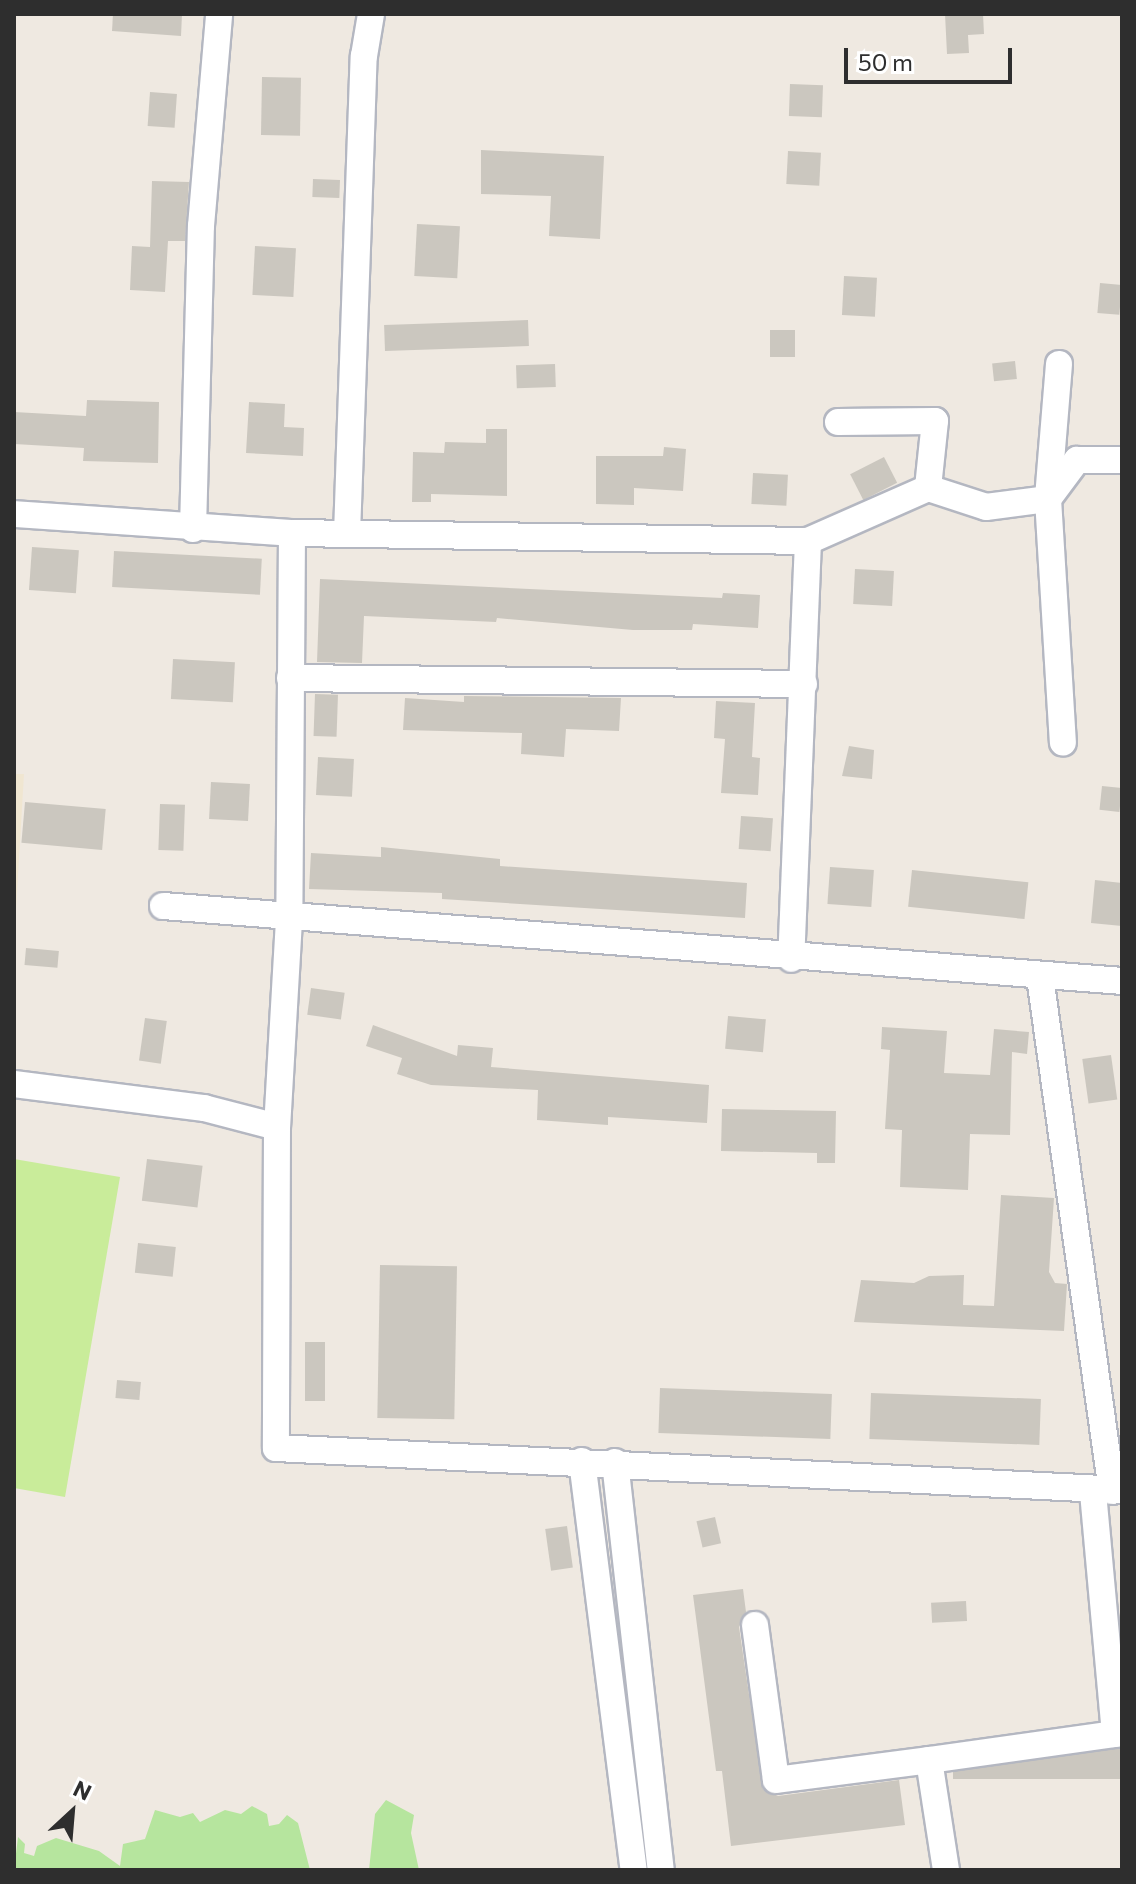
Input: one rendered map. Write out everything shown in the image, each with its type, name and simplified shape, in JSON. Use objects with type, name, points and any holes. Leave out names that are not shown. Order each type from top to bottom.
[{"type":"street","points":[[193,529],[201,226],[219,14]]},
{"type":"street","points":[[347,534],[364,56],[371,14]]},
{"type":"street","points":[[1059,364],[1048,499],[1063,743]]},
{"type":"street","points":[[838,422],[935,421],[928,488]]},
{"type":"street","points":[[14,514],[193,529],[292,533],[808,541],[928,488],[986,507],[1048,499],[1077,460],[1122,460]]},
{"type":"street","points":[[292,533],[289,920],[277,1127],[276,1448],[615,1462],[1109,1490]]},
{"type":"street","points":[[791,959],[808,541]]},
{"type":"street","points":[[290,678],[804,684]]},
{"type":"street","points":[[163,906],[289,920],[1122,981]]},
{"type":"street","points":[[755,1625],[776,1780],[1115,1734],[1109,1490],[1040,977]]},
{"type":"street","points":[[14,1084],[204,1108],[277,1127]]},
{"type":"street","points":[[582,1461],[634,1870]]},
{"type":"street","points":[[615,1462],[661,1870]]},
{"type":"street","points":[[929,1760],[946,1870]]},
{"type":"shaded area","points":[[14,774],[24,774],[14,943]]},
{"type":"green space","points":[[14,1159],[120,1177],[65,1497],[14,1488]]},
{"type":"green space","points":[[386,1800],[414,1815],[411,1833],[419,1870],[369,1870],[375,1814]]},
{"type":"green space","points":[[252,1806],[267,1814],[269,1826],[279,1824],[287,1815],[298,1823],[310,1870],[14,1870],[18,1837],[25,1844],[24,1853],[34,1856],[37,1846],[56,1838],[99,1851],[120,1866],[123,1844],[145,1839],[155,1810],[180,1817],[193,1813],[200,1822],[225,1810],[241,1814]]},
{"type":"building","points":[[113,14],[182,14],[181,36],[112,31]]},
{"type":"building","points":[[945,14],[983,14],[984,34],[968,35],[969,53],[947,54]]},
{"type":"building","points":[[262,77],[301,78],[300,136],[261,135]]},
{"type":"building","points":[[790,84],[823,85],[822,117],[789,116]]},
{"type":"building","points":[[150,92],[177,94],[175,128],[148,126]]},
{"type":"building","points":[[481,150],[604,156],[600,239],[549,236],[551,196],[481,194]]},
{"type":"building","points":[[788,151],[821,153],[819,186],[786,184]]},
{"type":"building","points":[[313,179],[340,180],[339,198],[312,197]]},
{"type":"building","points":[[152,181],[189,182],[185,241],[168,241],[165,292],[130,290],[132,246],[150,247]]},
{"type":"building","points":[[417,224],[460,226],[457,278],[414,276]]},
{"type":"building","points":[[255,246],[296,248],[293,297],[252,295]]},
{"type":"building","points":[[844,276],[877,278],[875,317],[842,315]]},
{"type":"building","points":[[1100,283],[1122,285],[1119,315],[1097,313]]},
{"type":"building","points":[[528,320],[529,346],[385,351],[384,325]]},
{"type":"building","points":[[770,330],[795,330],[795,357],[770,357]]},
{"type":"building","points":[[1015,361],[1017,379],[994,381],[992,363]]},
{"type":"building","points":[[555,364],[556,387],[517,388],[516,365]]},
{"type":"building","points":[[87,400],[159,402],[158,463],[83,461],[84,448],[14,444],[14,412],[86,416]]},
{"type":"building","points":[[249,402],[285,404],[284,427],[304,428],[303,456],[246,453]]},
{"type":"building","points":[[486,429],[507,429],[507,496],[431,494],[431,502],[412,502],[413,452],[444,453],[445,442],[486,443]]},
{"type":"building","points":[[664,447],[686,449],[683,491],[634,488],[634,505],[596,504],[596,456],[663,456]]},
{"type":"building","points":[[884,457],[897,483],[863,500],[850,474]]},
{"type":"building","points":[[753,473],[788,475],[786,506],[751,504]]},
{"type":"building","points":[[32,547],[79,550],[76,593],[29,590]]},
{"type":"building","points":[[114,551],[262,559],[260,595],[112,587]]},
{"type":"building","points":[[855,569],[894,571],[892,606],[853,604]]},
{"type":"building","points":[[320,579],[722,598],[723,593],[760,595],[758,628],[693,624],[692,630],[633,630],[497,618],[496,622],[364,616],[362,663],[317,662]]},
{"type":"building","points":[[173,659],[235,662],[233,702],[171,699]]},
{"type":"building","points":[[315,694],[338,695],[337,737],[314,736]]},
{"type":"building","points":[[464,696],[621,698],[619,731],[566,729],[564,757],[521,754],[522,733],[403,730],[405,698],[464,702]]},
{"type":"building","points":[[716,701],[755,703],[752,757],[760,758],[758,795],[721,793],[725,739],[714,738]]},
{"type":"building","points":[[849,746],[874,750],[872,779],[842,776]]},
{"type":"building","points":[[318,757],[354,759],[352,797],[316,795]]},
{"type":"building","points":[[211,782],[250,784],[248,821],[209,819]]},
{"type":"building","points":[[1102,786],[1122,788],[1119,812],[1099,810]]},
{"type":"building","points":[[25,802],[106,809],[102,850],[21,843]]},
{"type":"building","points":[[160,804],[185,805],[183,851],[158,850]]},
{"type":"building","points":[[741,816],[773,818],[771,851],[739,849]]},
{"type":"building","points":[[381,847],[500,859],[500,866],[747,883],[745,918],[442,899],[442,893],[309,889],[311,853],[381,857]]},
{"type":"building","points":[[830,867],[874,870],[871,907],[827,904]]},
{"type":"building","points":[[912,870],[1028,882],[1024,919],[908,907]]},
{"type":"building","points":[[1095,880],[1122,883],[1122,926],[1091,923]]},
{"type":"building","points":[[26,948],[59,951],[57,968],[25,965]]},
{"type":"building","points":[[311,988],[345,993],[341,1019],[307,1015]]},
{"type":"building","points":[[728,1016],[766,1019],[763,1052],[725,1049]]},
{"type":"building","points":[[145,1018],[167,1021],[161,1064],[139,1061]]},
{"type":"building","points":[[373,1025],[457,1056],[458,1045],[493,1048],[491,1067],[709,1085],[707,1123],[608,1117],[608,1125],[537,1120],[538,1090],[431,1085],[397,1074],[402,1058],[366,1046]]},
{"type":"building","points":[[882,1027],[947,1031],[944,1073],[990,1075],[994,1029],[1029,1032],[1027,1054],[1012,1052],[1010,1135],[970,1134],[968,1190],[900,1187],[902,1130],[885,1129],[890,1050],[881,1049]]},
{"type":"building","points":[[1111,1055],[1117,1100],[1089,1104],[1082,1059]]},
{"type":"building","points":[[722,1109],[836,1111],[835,1163],[817,1163],[817,1153],[721,1151]]},
{"type":"building","points":[[147,1159],[203,1166],[197,1208],[142,1201]]},
{"type":"building","points":[[1001,1195],[1054,1198],[1049,1272],[1055,1283],[1067,1284],[1064,1331],[854,1322],[861,1280],[914,1283],[929,1276],[964,1275],[963,1305],[994,1306]]},
{"type":"building","points":[[138,1243],[176,1247],[173,1277],[135,1273]]},
{"type":"building","points":[[380,1265],[457,1266],[454,1419],[377,1418]]},
{"type":"building","points":[[305,1342],[325,1342],[325,1401],[305,1401]]},
{"type":"building","points":[[117,1380],[141,1382],[139,1400],[115,1398]]},
{"type":"building","points":[[660,1388],[832,1394],[830,1439],[658,1433]]},
{"type":"building","points":[[871,1393],[1041,1399],[1039,1445],[869,1439]]},
{"type":"building","points":[[715,1517],[721,1543],[703,1548],[696,1521]]},
{"type":"building","points":[[567,1526],[573,1568],[551,1571],[545,1529]]},
{"type":"building","points":[[743,1589],[746,1612],[739,1627],[763,1789],[778,1796],[899,1780],[905,1825],[731,1846],[722,1771],[716,1771],[693,1595]]},
{"type":"building","points":[[966,1601],[967,1621],[932,1623],[931,1603]]},
{"type":"building","points":[[953,1748],[1122,1748],[1122,1779],[953,1779]]}]
